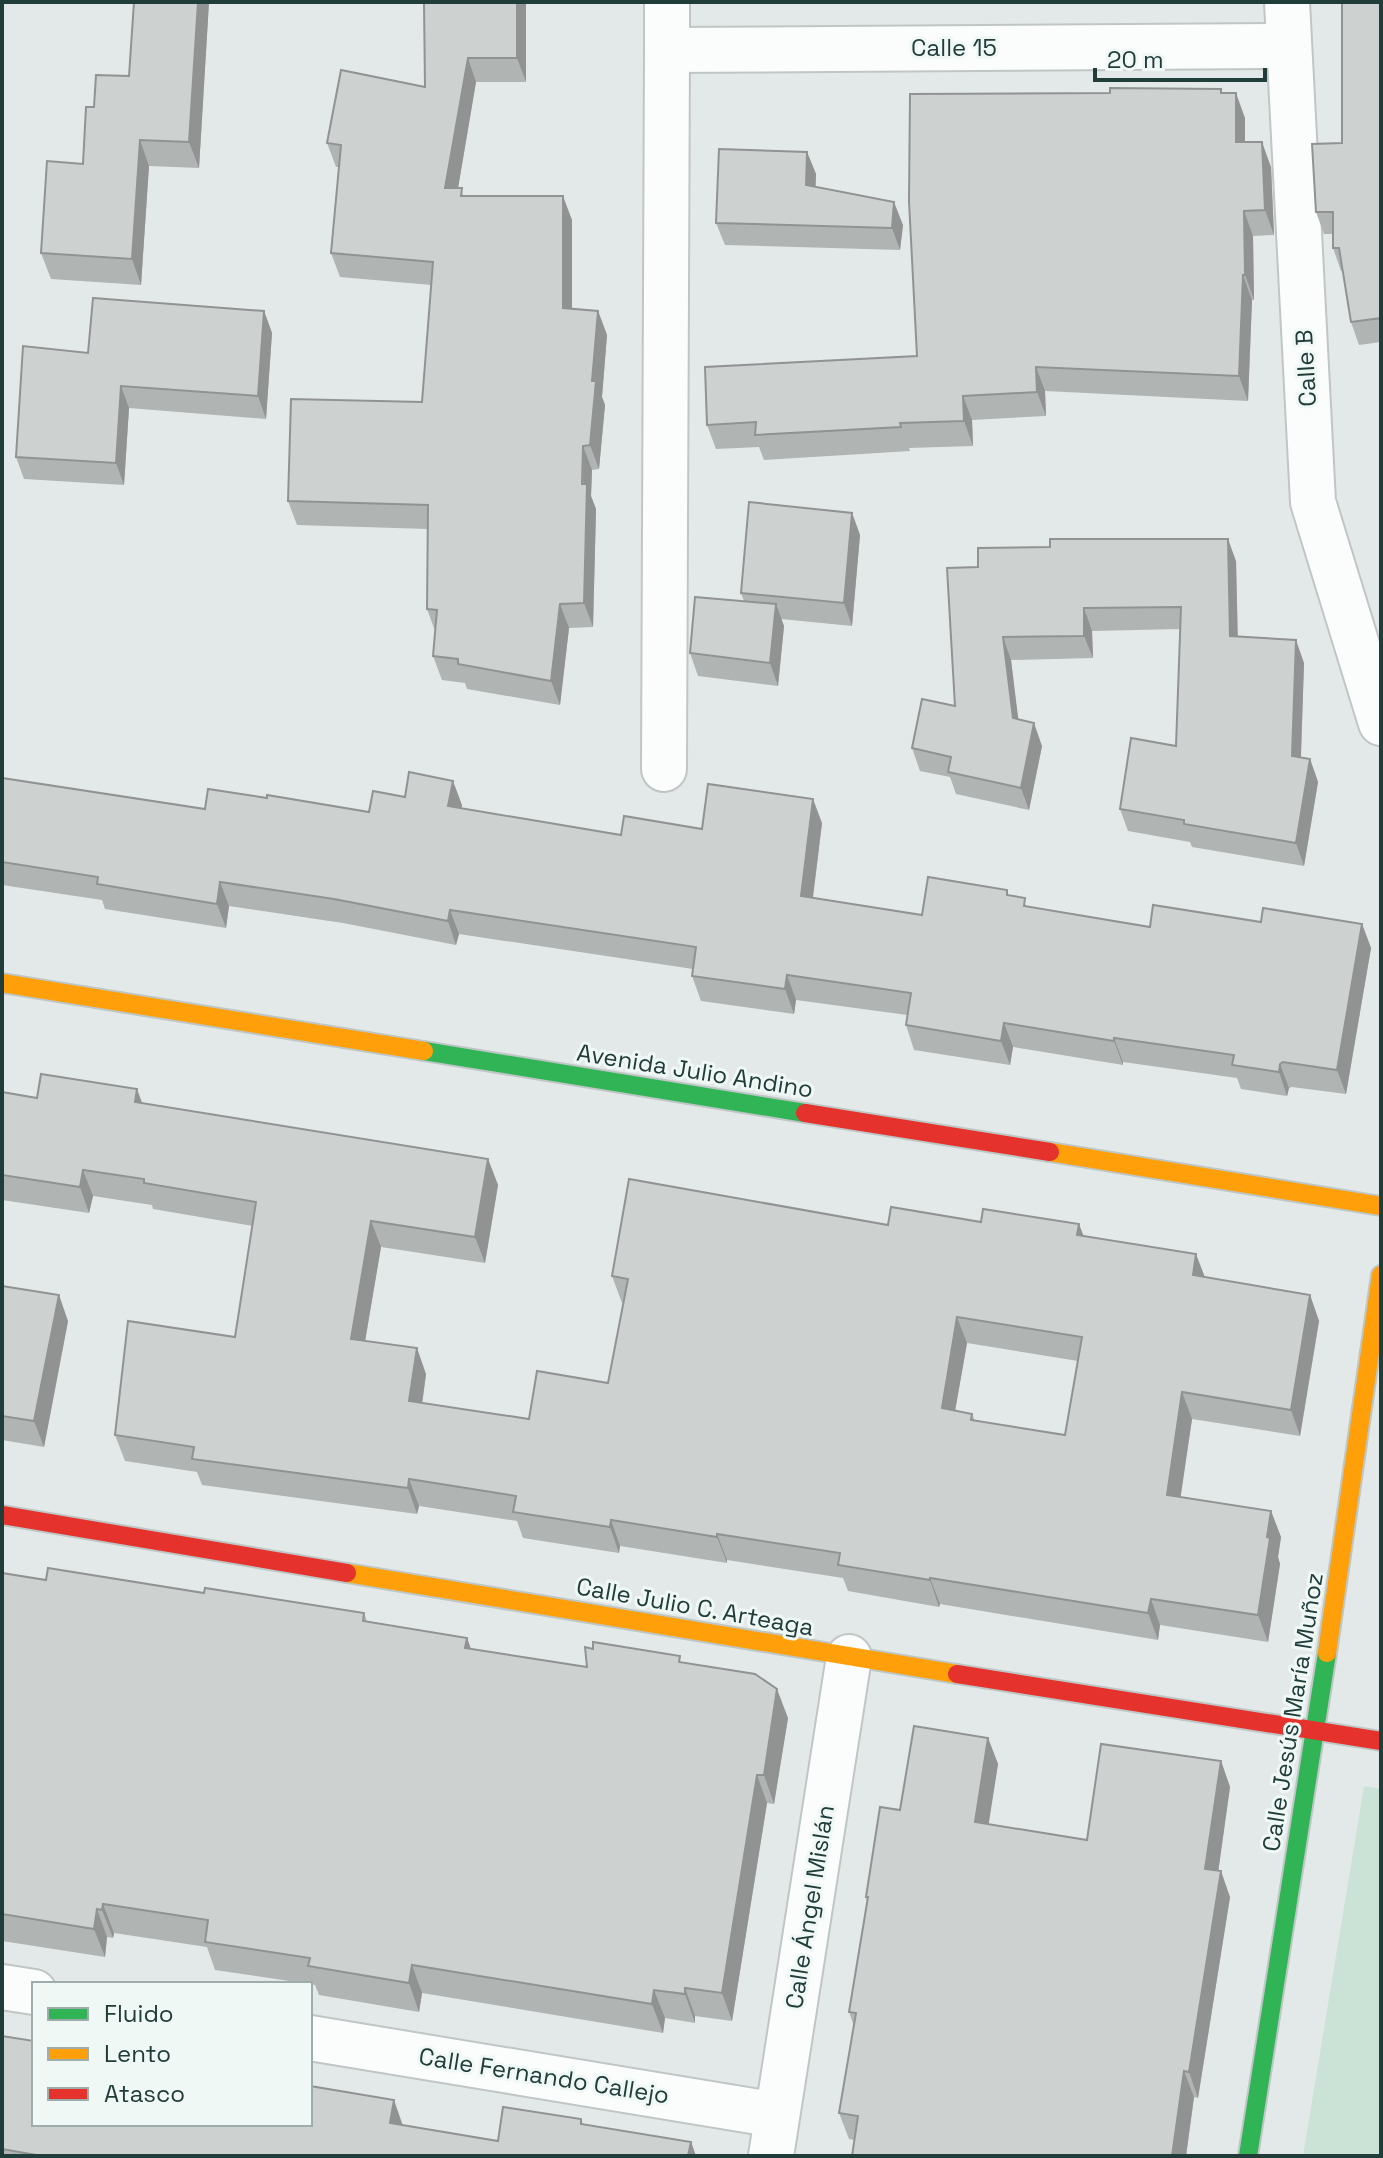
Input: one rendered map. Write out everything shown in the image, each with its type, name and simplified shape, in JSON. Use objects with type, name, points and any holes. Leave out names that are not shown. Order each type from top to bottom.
[{"type":"street","points":[[664,769],[667,2]]},
{"type":"street","name":"Calle B","points":[[1287,2],[1313,502],[1381,723]]},
{"type":"street","name":"Calle 15","points":[[667,50],[1289,46]]},
{"type":"street","name":"Avenida Julio Andino","points":[[2,983],[1381,1206]]},
{"type":"street","name":"Calle Jesús María Muñoz","points":[[1248,2156],[1316,1731],[1381,1275]]},
{"type":"street","name":"Calle Julio C. Arteaga","points":[[2,1515],[849,1657],[1381,1741]]},
{"type":"street","name":"Calle Ángel Mislán","points":[[774,2135],[849,1657]]},
{"type":"street","points":[[2,1987],[32,1992]]},
{"type":"street","name":"Calle Fernando Callejo","points":[[312,2038],[774,2135]]},
{"type":"green space","points":[[1364,1786],[1381,1789],[1381,2156],[1303,2156]]},
{"type":"building","points":[[134,2],[198,2],[189,142],[140,140],[132,259],[41,253],[47,161],[83,164],[86,107],[94,107],[96,75],[129,76]]},
{"type":"building","points":[[424,2],[517,2],[517,58],[468,58],[445,188],[462,188],[461,196],[563,196],[563,308],[598,311],[590,445],[583,446],[582,484],[587,484],[584,603],[560,604],[551,681],[458,664],[458,659],[433,656],[437,610],[427,609],[428,505],[288,501],[291,399],[422,402],[433,262],[331,253],[341,145],[327,143],[341,70],[425,87]]},
{"type":"building","points":[[1342,2],[1381,2],[1381,318],[1351,322],[1339,248],[1333,248],[1333,212],[1316,212],[1312,144],[1342,143]]},
{"type":"building","points":[[1110,88],[1221,89],[1221,93],[1236,93],[1236,142],[1262,142],[1265,210],[1244,211],[1245,275],[1239,376],[1036,367],[1037,392],[963,396],[964,421],[755,435],[756,422],[707,425],[705,367],[917,356],[909,201],[910,94],[1110,93]]},
{"type":"building","points":[[719,149],[807,152],[806,185],[894,202],[892,228],[716,223]]},
{"type":"building","points":[[93,298],[264,311],[258,396],[121,386],[116,463],[16,457],[23,346],[88,353]]},
{"type":"building","points":[[749,502],[852,513],[844,603],[741,593]]},
{"type":"building","points":[[1050,539],[1228,539],[1230,636],[1296,640],[1292,756],[1310,759],[1296,843],[1184,824],[1184,820],[1120,809],[1131,738],[1176,746],[1181,607],[1084,608],[1084,636],[1003,637],[1013,718],[1034,723],[1021,788],[948,772],[951,757],[912,748],[922,699],[955,706],[947,568],[978,567],[978,548],[1050,547]]},
{"type":"building","points":[[695,597],[776,604],[770,663],[690,653]]},
{"type":"building","points":[[409,772],[453,781],[448,806],[621,835],[624,816],[702,829],[708,784],[813,799],[801,896],[922,915],[928,877],[1007,890],[1007,895],[1025,898],[1024,906],[1150,927],[1153,905],[1261,922],[1263,908],[1362,924],[1337,1070],[1283,1062],[1279,1072],[1232,1065],[1234,1055],[1114,1038],[1114,1041],[1004,1023],[1001,1041],[906,1025],[911,993],[787,975],[785,989],[692,976],[696,947],[450,910],[448,921],[334,899],[220,882],[217,904],[97,884],[98,877],[2,862],[2,778],[205,809],[208,789],[267,798],[267,795],[369,812],[373,791],[405,797]]},
{"type":"building","points":[[41,1074],[137,1089],[135,1102],[488,1159],[475,1237],[371,1221],[351,1339],[417,1348],[409,1401],[529,1419],[537,1371],[608,1383],[628,1279],[612,1276],[629,1179],[888,1225],[891,1207],[981,1222],[983,1209],[1079,1224],[1077,1235],[1196,1254],[1193,1275],[1310,1295],[1291,1410],[1182,1392],[1167,1495],[1271,1511],[1258,1615],[1151,1599],[1148,1613],[930,1580],[838,1565],[840,1553],[611,1520],[610,1527],[513,1512],[516,1496],[409,1479],[408,1488],[192,1459],[194,1447],[115,1435],[128,1321],[235,1337],[256,1202],[83,1170],[80,1187],[2,1175],[2,1092],[37,1098]],"holes":[[[957,1317],[1082,1337],[1065,1435],[971,1420],[972,1414],[942,1408]]]},
{"type":"building","points":[[2,1286],[59,1295],[34,1421],[2,1416]]},
{"type":"building","points":[[48,1568],[204,1593],[205,1588],[364,1613],[363,1621],[467,1638],[465,1648],[587,1667],[585,1647],[593,1649],[593,1642],[680,1656],[679,1662],[755,1674],[777,1689],[764,1775],[757,1775],[722,1993],[685,1988],[685,1994],[654,1990],[652,2004],[412,1965],[409,1983],[308,1966],[310,1958],[205,1942],[208,1920],[103,1904],[102,1910],[97,1909],[94,1929],[2,1914],[2,1573],[46,1580]]},
{"type":"building","points":[[914,1726],[988,1738],[975,1822],[1087,1840],[1101,1744],[1221,1761],[1205,1869],[1221,1871],[1189,2072],[1184,2071],[1172,2156],[852,2156],[858,2116],[839,2113],[856,2013],[849,2012],[880,1807],[900,1810]]},
{"type":"building","points":[[2,2036],[32,2041],[32,2126],[312,2126],[312,2086],[394,2100],[390,2123],[498,2141],[503,2107],[581,2119],[581,2124],[691,2142],[688,2156],[42,2156],[2,2149]]},
{"type":"traffic: fast","points":[[424,1051],[805,1113]]},
{"type":"traffic: fast","points":[[1248,2156],[1327,1653]]},
{"type":"traffic: slow","points":[[2,983],[424,1051]]},
{"type":"traffic: slow","points":[[1050,1152],[1381,1206]]},
{"type":"traffic: slow","points":[[1327,1653],[1381,1275]]},
{"type":"traffic: slow","points":[[347,1573],[957,1674]]},
{"type":"traffic: jam","points":[[805,1113],[1050,1152]]},
{"type":"traffic: jam","points":[[2,1515],[347,1573]]},
{"type":"traffic: jam","points":[[957,1674],[1381,1741]]}]
